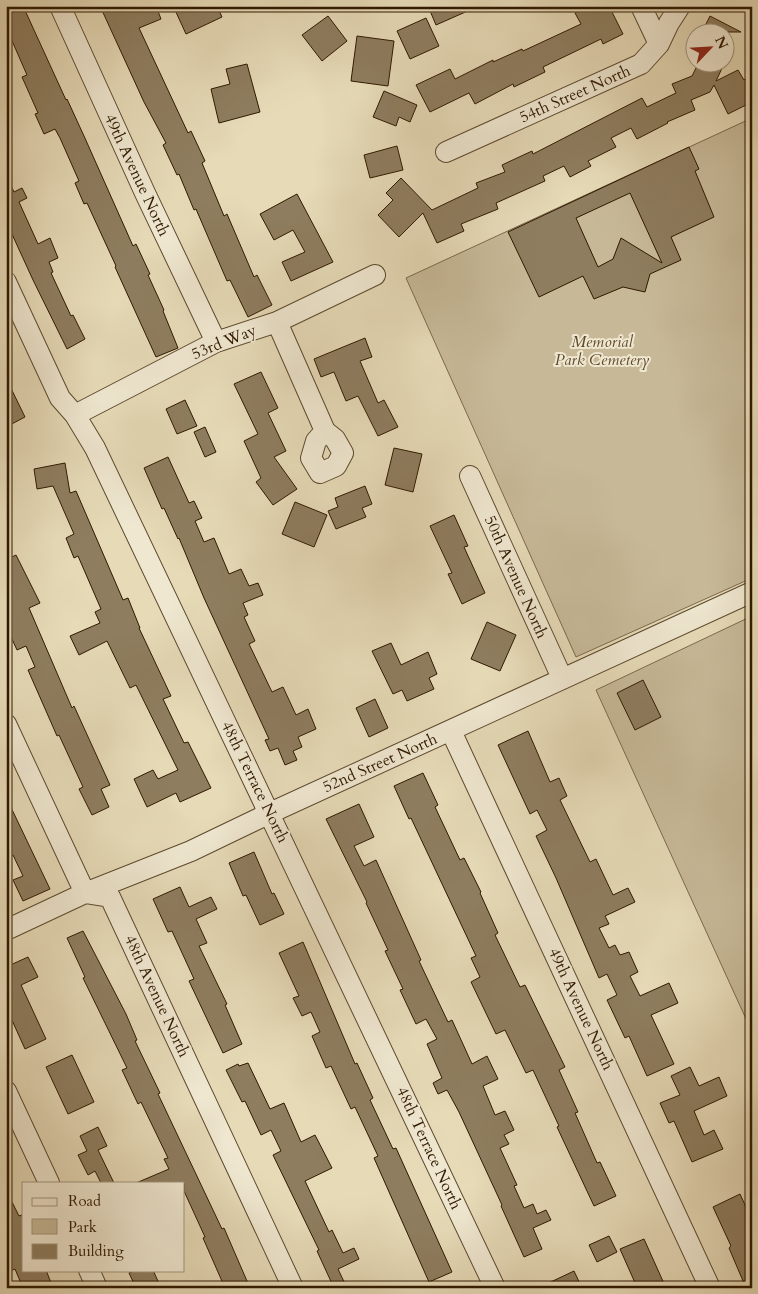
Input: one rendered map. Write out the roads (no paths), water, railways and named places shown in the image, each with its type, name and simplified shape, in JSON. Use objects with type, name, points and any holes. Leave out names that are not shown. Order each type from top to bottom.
[{"type":"street","name":"49th Avenue North","points":[[60,6],[216,342]]},
{"type":"street","points":[[641,6],[659,44]]},
{"type":"street","name":"54th Street North","points":[[446,152],[641,64],[659,44],[669,22],[680,6]]},
{"type":"street","name":"53rd Way","points":[[75,415],[216,342],[277,322],[375,275]]},
{"type":"street","name":"48th Terrace North","points":[[6,282],[60,398],[75,415],[95,448],[495,1288]]},
{"type":"street","points":[[277,322],[325,431]]},
{"type":"street","name":"50th Avenue North","points":[[470,476],[562,678]]},
{"type":"street","name":"52nd Street North","points":[[6,930],[86,893],[191,852],[270,813],[752,592]]},
{"type":"street","points":[[6,724],[86,893]]},
{"type":"street","name":"49th Avenue North","points":[[451,731],[710,1288]]},
{"type":"street","name":"48th Avenue North","points":[[86,893],[110,897],[293,1288]]},
{"type":"street","points":[[6,1091],[49,1182]]},
{"type":"street","points":[[90,1272],[97,1288]]},
{"type":"park label","name":"Memorial Park Cemetery","points":[[602,351]]}]
